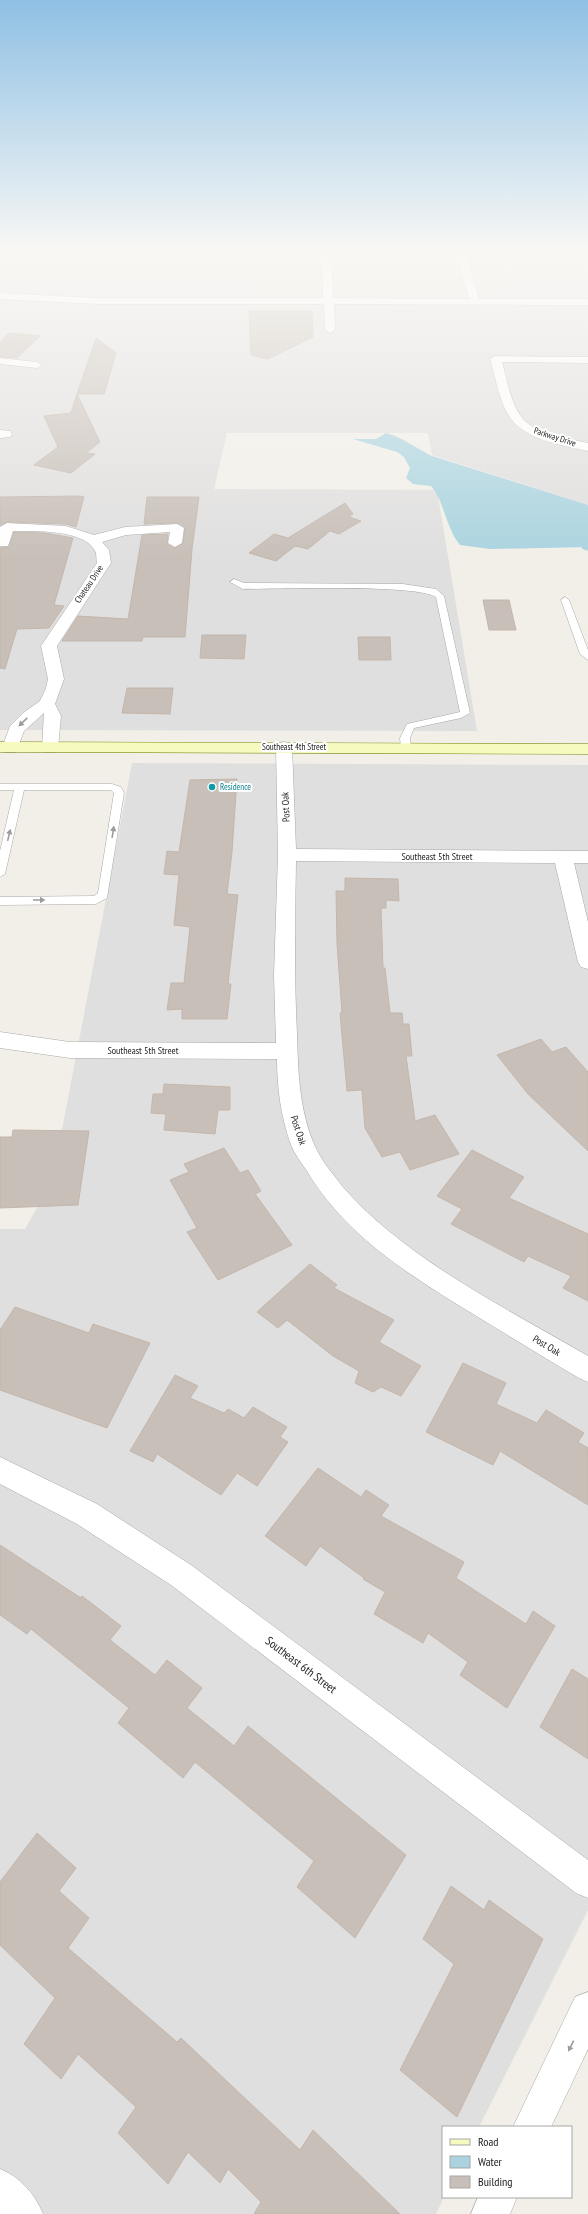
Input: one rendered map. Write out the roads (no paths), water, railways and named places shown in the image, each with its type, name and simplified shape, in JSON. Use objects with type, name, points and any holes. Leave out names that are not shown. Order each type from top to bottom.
[{"type":"main road","name":"Southeast 4th Street","points":[[5,748],[284,747],[588,749]]},
{"type":"street","name":"Parkway Drive","points":[[588,360],[495,359],[515,418],[519,423],[540,434],[588,447]]},
{"type":"street","points":[[0,361],[37,365]]},
{"type":"street","points":[[3,543],[6,527],[60,529],[80,534],[93,540],[124,531],[177,528],[174,543]]},
{"type":"street","name":"Chateau Drive","points":[[47,704],[56,679],[49,653],[49,646],[54,636],[104,562],[104,554],[101,547],[93,540]]},
{"type":"street","points":[[5,748],[16,729],[29,716],[47,704],[53,716],[50,748]]},
{"type":"street","name":"Post Oak","points":[[284,747],[287,855],[284,975],[286,1051],[288,1080],[294,1116],[303,1146],[324,1180],[348,1210],[405,1258],[448,1286],[588,1370]]},
{"type":"street","name":"Southeast 5th Street","points":[[287,855],[588,857]]},
{"type":"street","points":[[564,857],[588,962]]},
{"type":"street","name":"Southeast 5th Street","points":[[0,1040],[70,1050],[286,1051]]},
{"type":"street","name":"Southeast 6th Street","points":[[0,1470],[87,1514],[181,1575],[588,1881]]},
{"type":"street","points":[[532,2126],[588,2010]]},
{"type":"street","points":[[0,2188],[24,2214]]},
{"type":"street","points":[[490,2214],[498,2198]]},
{"type":"lane","points":[[234,582],[243,586],[403,587],[436,592],[440,596],[465,713],[449,719],[420,722],[410,726],[405,738],[406,748]]},
{"type":"lane","points":[[565,600],[585,654],[588,657]]},
{"type":"lane","points":[[0,787],[118,789],[119,793],[103,895],[96,900],[0,901]]},
{"type":"lane","points":[[0,874],[20,787]]},
{"type":"water","points":[[386,433],[404,440],[432,456],[588,505],[588,547],[490,549],[460,545],[451,531],[439,499],[431,486],[413,484],[406,478],[410,468],[404,457],[397,452],[353,439],[376,439]]},
{"type":"waterway","points":[[584,547],[588,548]]},
{"type":"place","name":"Residence","points":[[212,787]]}]
